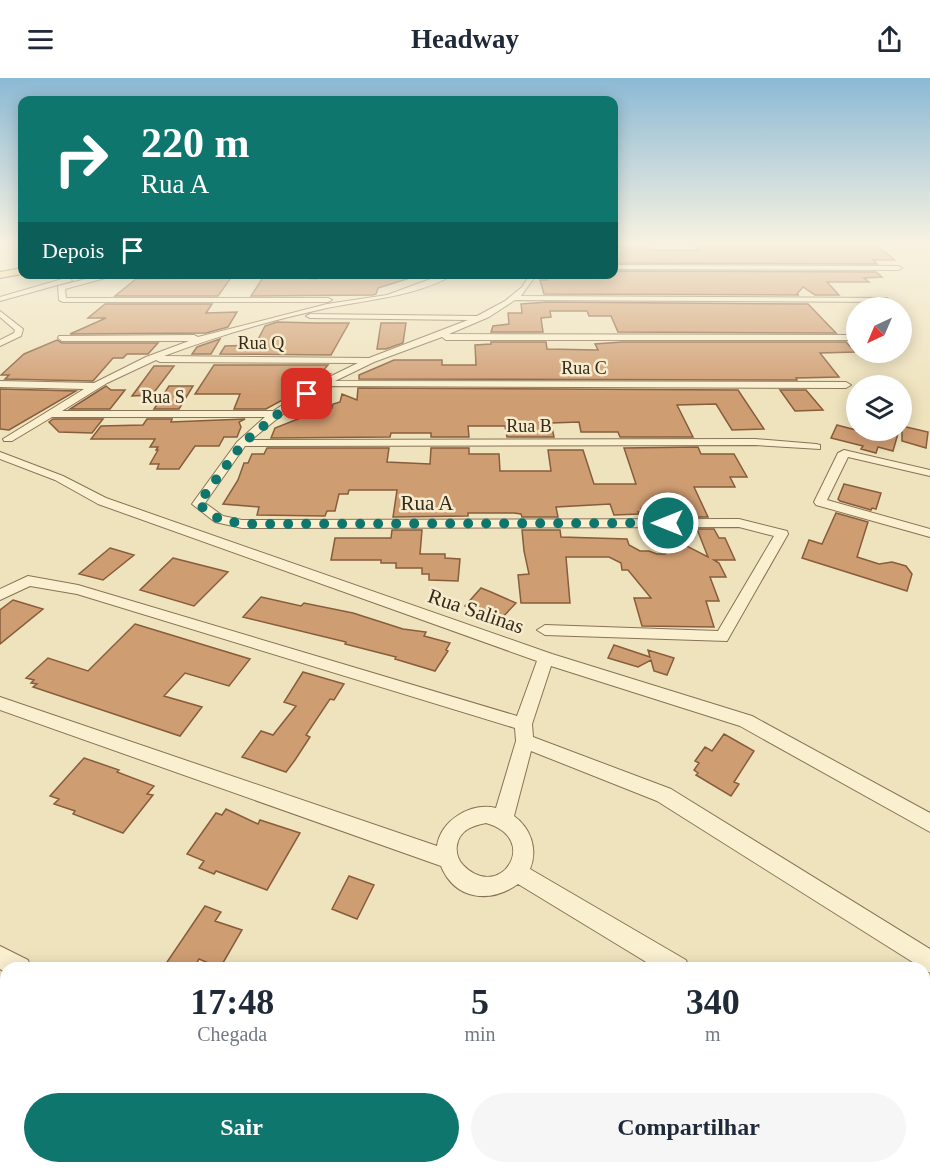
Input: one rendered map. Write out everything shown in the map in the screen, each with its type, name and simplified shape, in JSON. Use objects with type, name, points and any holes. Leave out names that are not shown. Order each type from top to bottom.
[{"type":"street","points":[[0,299],[18,294]]},
{"type":"street","points":[[62,294],[63,300],[370,300]]},
{"type":"street","points":[[8,439],[95,386],[149,359],[204,339],[285,316],[400,294]]},
{"type":"street","name":"Rua A","points":[[520,294],[440,336],[373,360],[321,384],[278,414],[243,443],[198,504],[219,519],[242,524],[739,523],[782,534],[722,637],[545,630]]},
{"type":"street","points":[[516,298],[846,300]]},
{"type":"street","points":[[285,316],[478,318]]},
{"type":"street","points":[[0,343],[18,334],[19,329],[2,317]]},
{"type":"street","points":[[440,336],[846,338]]},
{"type":"street","points":[[62,338],[204,339]]},
{"type":"street","name":"Rua Q","points":[[149,359],[373,360]]},
{"type":"street","points":[[0,384],[95,386]]},
{"type":"street","name":"Rua C","points":[[321,384],[846,385]]},
{"type":"street","name":"Rua S","points":[[48,414],[278,414]]},
{"type":"street","name":"Rua B","points":[[243,443],[755,442],[816,447]]},
{"type":"street","points":[[930,473],[844,453],[820,502],[930,533]]},
{"type":"street","name":"Rua Salinas","points":[[0,455],[59,478],[102,501],[546,658],[746,722],[930,823]]},
{"type":"street","points":[[0,595],[28,581],[78,590],[524,733],[664,795],[930,962]]},
{"type":"street","points":[[503,819],[524,733],[546,658]]},
{"type":"street","points":[[0,703],[446,858]]},
{"type":"street","points":[[486,814],[503,819],[516,829],[523,843],[524,858],[518,873],[504,884],[486,888],[468,884],[454,873],[446,858],[446,841],[455,827],[468,817],[486,814]]},
{"type":"street","points":[[518,873],[668,962]]},
{"type":"building","points":[[117,294],[219,294],[218,296],[115,296]]},
{"type":"building","points":[[252,294],[376,294],[373,295],[251,296]]},
{"type":"building","points":[[558,294],[797,294],[799,295]]},
{"type":"building","points":[[814,294],[839,295],[815,295]]},
{"type":"building","points":[[547,302],[808,304],[836,333],[618,332],[611,316],[589,316],[587,311],[550,311],[551,317],[541,318],[543,332],[491,332],[493,326],[509,324],[508,313],[522,313],[521,304]]},
{"type":"building","points":[[105,304],[212,304],[206,313],[237,312],[228,327],[206,333],[70,334],[106,318],[88,318]]},
{"type":"building","points":[[277,322],[349,323],[331,355],[220,354],[225,346],[255,345],[265,326]]},
{"type":"building","points":[[381,323],[406,323],[403,343],[386,349],[377,349]]},
{"type":"building","points":[[220,339],[211,354],[192,354],[197,347]]},
{"type":"building","points":[[57,340],[62,343],[158,343],[148,354],[127,354],[123,358],[113,358],[93,381],[5,379],[9,375],[1,375],[24,354]]},
{"type":"building","points":[[491,342],[546,342],[547,349],[598,350],[595,344],[622,342],[846,342],[846,352],[820,353],[839,377],[796,378],[797,380],[359,379],[359,375],[394,360],[442,360],[442,365],[476,365],[475,345],[491,344]]},
{"type":"building","points":[[214,365],[328,365],[321,373],[330,374],[266,409],[234,409],[240,394],[195,394]]},
{"type":"building","points":[[154,366],[174,366],[152,395],[132,396]]},
{"type":"building","points":[[106,386],[111,390],[125,390],[110,409],[70,409]]},
{"type":"building","points":[[169,386],[193,386],[179,409],[154,409]]},
{"type":"building","points":[[358,388],[738,390],[764,429],[732,430],[716,404],[677,405],[693,437],[620,437],[618,432],[581,432],[579,422],[551,423],[554,437],[507,437],[505,426],[468,426],[469,437],[431,437],[431,433],[391,433],[390,437],[271,438],[275,428],[323,409],[332,408],[333,404],[340,402],[342,394],[357,400]]},
{"type":"building","points":[[0,389],[76,391],[9,430],[0,429]]},
{"type":"building","points":[[780,390],[806,390],[823,410],[795,411]]},
{"type":"building","points":[[53,419],[103,419],[92,433],[59,432],[49,422]]},
{"type":"building","points":[[147,419],[172,419],[171,422],[245,419],[239,422],[241,427],[237,437],[224,437],[219,446],[195,446],[179,469],[157,469],[159,464],[150,464],[158,450],[156,450],[158,447],[150,447],[155,439],[91,439],[101,426],[143,425]]},
{"type":"building","points":[[837,425],[846,427],[846,441],[896,441],[893,451],[878,447],[876,453],[861,449],[863,446],[831,438]]},
{"type":"building","points":[[912,428],[928,432],[926,448],[902,441],[912,441]]},
{"type":"building","points":[[698,447],[701,454],[734,454],[747,477],[730,477],[735,487],[694,487],[708,517],[691,517],[688,509],[641,509],[642,512],[638,512],[639,514],[614,515],[610,504],[556,507],[558,517],[522,517],[521,514],[514,513],[468,513],[468,516],[393,517],[397,490],[349,490],[348,494],[339,494],[335,511],[327,511],[325,516],[257,515],[259,507],[223,504],[238,480],[244,463],[248,463],[252,454],[264,454],[267,448],[389,448],[387,462],[430,464],[431,448],[469,448],[469,454],[499,454],[500,471],[551,471],[548,450],[583,450],[594,484],[636,484],[624,448]]},
{"type":"building","points":[[844,484],[881,493],[876,509],[871,510],[840,501],[838,499]]},
{"type":"building","points":[[836,513],[868,522],[857,557],[879,564],[892,562],[906,566],[912,574],[907,591],[802,558],[809,540],[822,544]]},
{"type":"building","points":[[697,529],[714,529],[719,538],[725,538],[735,560],[714,560],[719,563],[726,577],[710,577],[719,601],[706,601],[714,627],[642,626],[634,598],[651,598],[628,570],[622,570],[621,563],[609,557],[566,557],[570,603],[521,603],[518,575],[529,574],[522,530],[560,530],[561,537],[627,539],[629,545],[640,551],[657,554],[665,554],[681,543],[708,557]]},
{"type":"building","points":[[392,530],[422,530],[420,554],[445,554],[445,558],[460,559],[458,581],[429,580],[429,574],[422,574],[422,568],[396,568],[396,563],[381,563],[381,560],[331,560],[335,538],[391,538]]},
{"type":"building","points":[[110,548],[134,555],[103,580],[79,574]]},
{"type":"building","points":[[173,558],[228,572],[194,606],[140,590]]},
{"type":"building","points":[[481,588],[516,603],[499,621],[465,606]]},
{"type":"building","points":[[261,597],[301,606],[304,603],[353,613],[403,629],[426,632],[424,636],[450,643],[446,650],[448,651],[435,671],[395,659],[396,657],[345,644],[346,642],[243,617]]},
{"type":"building","points":[[13,600],[43,609],[0,644],[0,610]]},
{"type":"building","points":[[135,624],[250,659],[229,686],[185,673],[164,696],[202,707],[180,736],[33,687],[37,684],[31,683],[34,680],[26,678],[48,658],[88,671]]},
{"type":"building","points":[[614,645],[650,657],[648,650],[674,658],[667,675],[654,671],[651,660],[638,667],[608,658]]},
{"type":"building","points":[[303,672],[344,684],[334,700],[330,699],[306,735],[310,737],[295,760],[286,772],[242,757],[261,731],[273,735],[296,706],[284,702]]},
{"type":"building","points":[[724,734],[754,751],[734,782],[739,784],[731,796],[696,775],[698,773],[694,770],[699,763],[695,761],[705,747],[712,751]]},
{"type":"building","points":[[84,758],[119,770],[117,772],[154,786],[147,794],[153,795],[123,833],[73,814],[75,811],[54,804],[59,799],[50,796]]},
{"type":"building","points":[[226,809],[258,824],[260,820],[300,833],[267,890],[216,871],[214,874],[199,868],[204,861],[187,854],[216,813],[222,815]]},
{"type":"building","points":[[349,876],[374,885],[357,919],[332,909]]},
{"type":"building","points":[[205,906],[221,912],[215,921],[242,930],[223,962],[206,962],[199,959],[197,962],[167,962]]},
{"type":"route","points":[[307,394],[243,443],[198,504],[219,519],[242,524],[668,523]]}]
